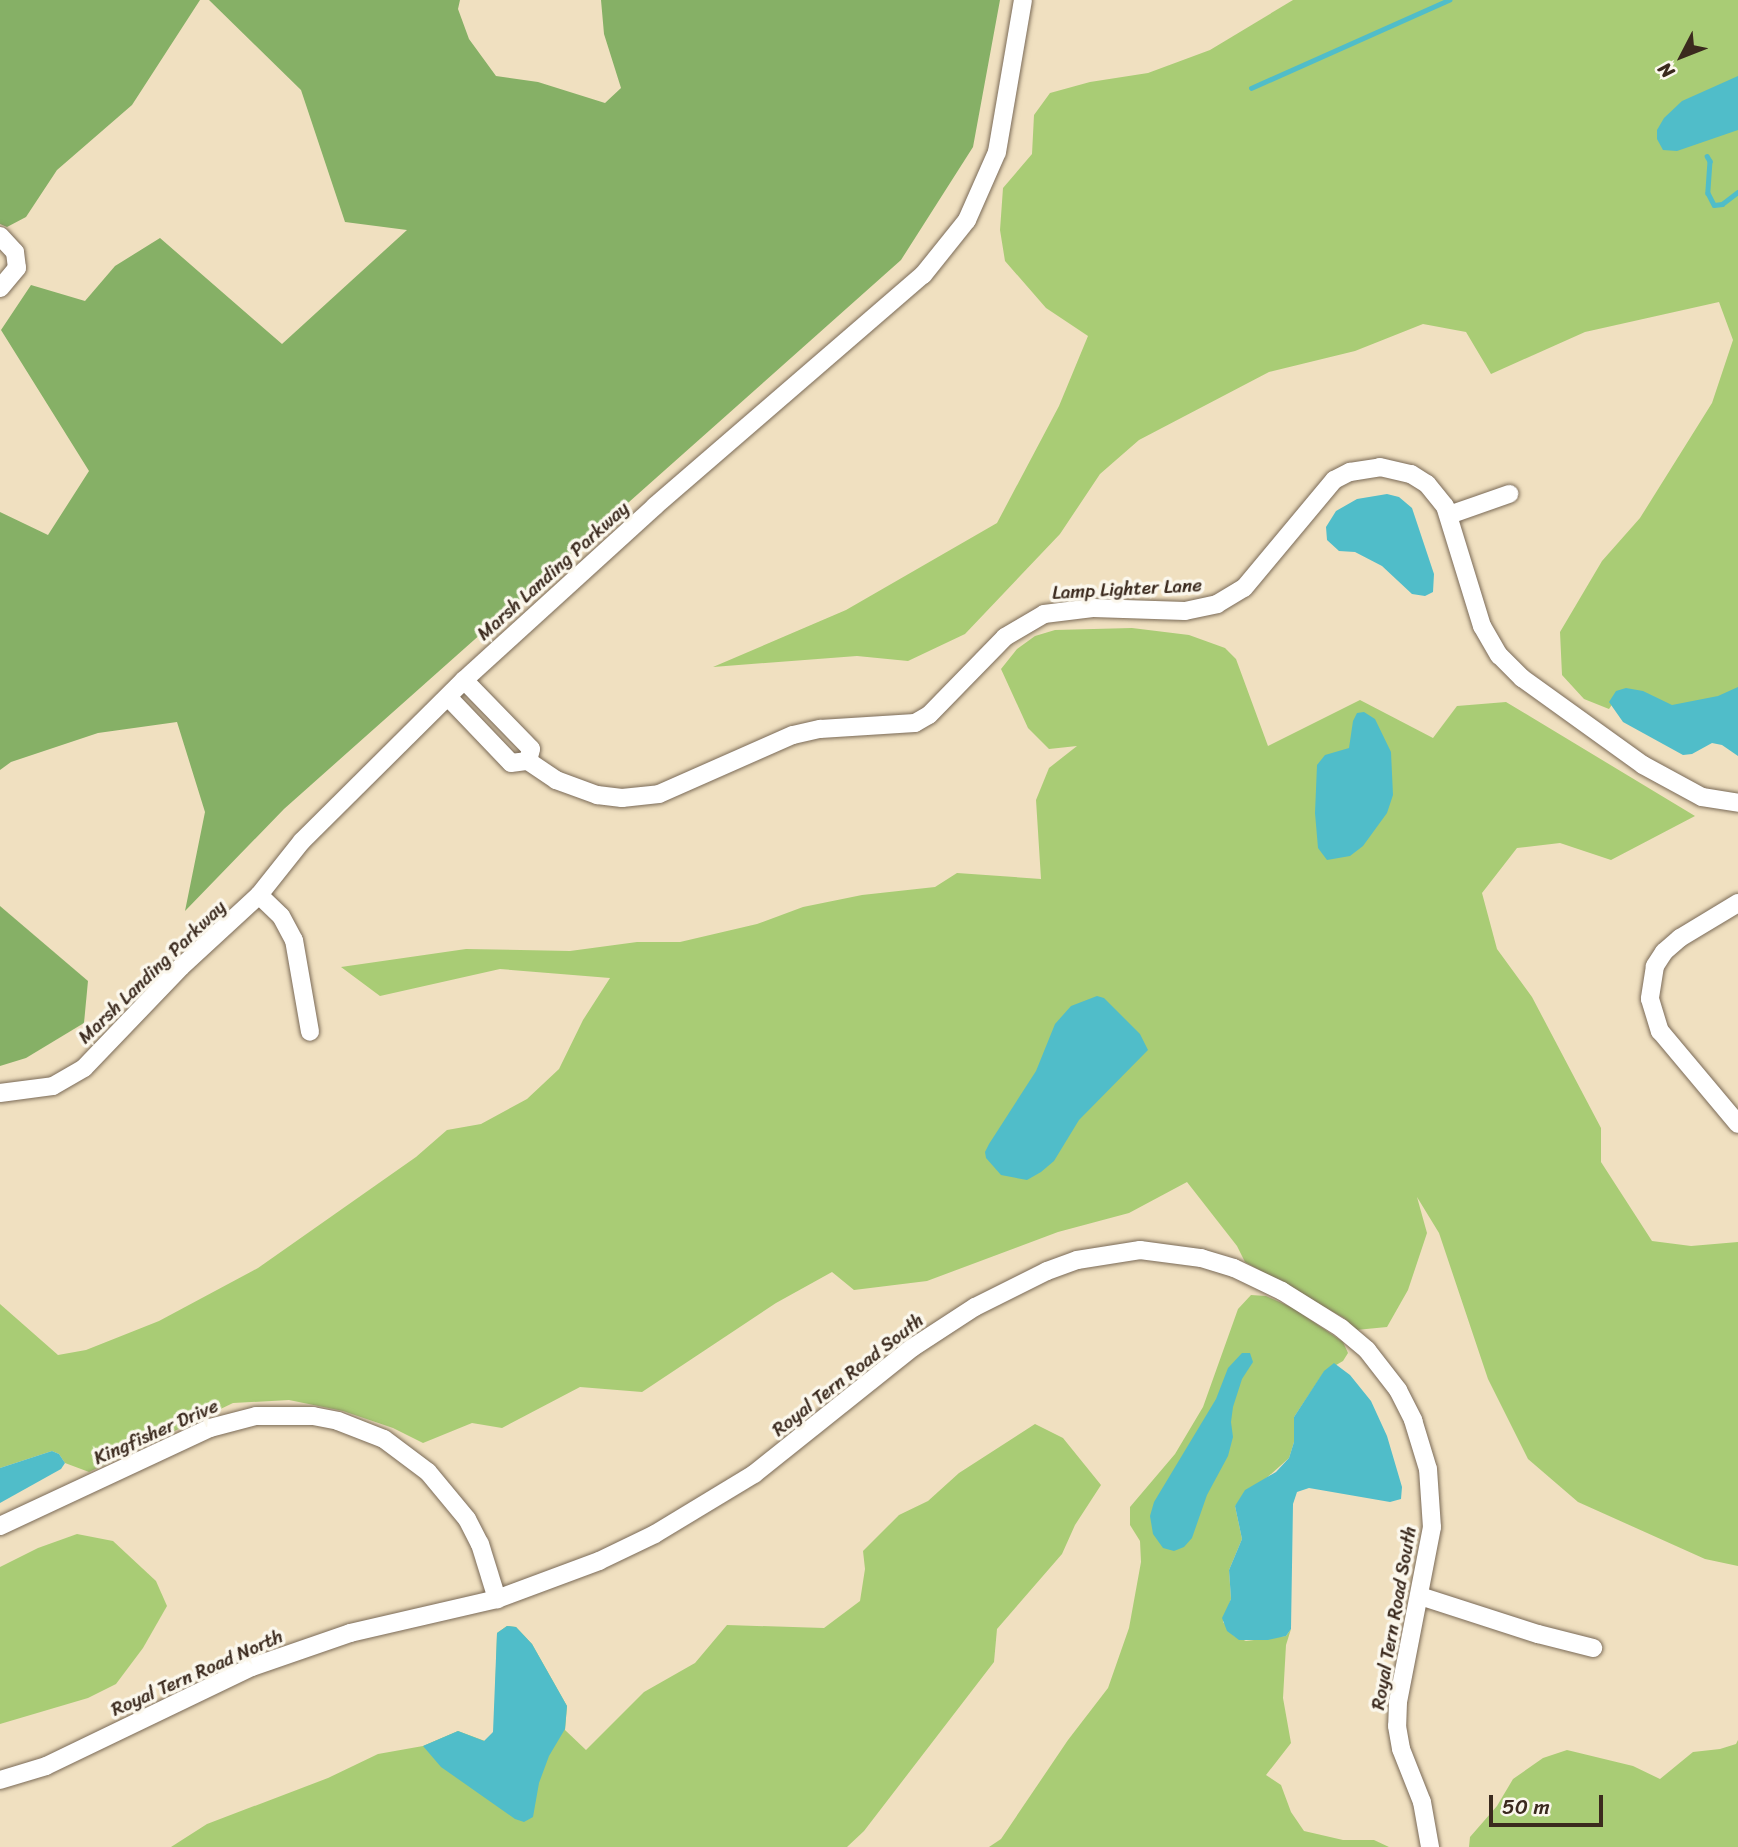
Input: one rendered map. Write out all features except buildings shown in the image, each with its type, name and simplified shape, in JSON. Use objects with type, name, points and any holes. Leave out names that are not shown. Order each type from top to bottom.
[{"type":"street","name":"Marsh Landing Parkway","points":[[0,1093],[53,1086],[84,1068],[181,967],[259,895],[302,841],[464,680],[645,515],[905,291],[947,249],[973,209],[997,152],[1023,0]]},
{"type":"street","points":[[0,236],[15,252],[17,268],[0,288]]},
{"type":"street","name":"Lamp Lighter Lane","points":[[448,697],[511,763],[528,761],[574,789],[597,795],[641,797],[683,785],[793,736],[828,728],[915,723],[929,715],[1004,637],[1044,614],[1093,607],[1185,611],[1217,604],[1231,597],[1256,575],[1334,480],[1362,469],[1393,469],[1411,474],[1437,494],[1449,514],[1482,626],[1499,655],[1556,704],[1643,765],[1702,797],[1738,803]]},
{"type":"street","points":[[1449,514],[1509,494]]},
{"type":"street","points":[[464,680],[531,749],[528,761]]},
{"type":"street","points":[[486,738],[504,721]]},
{"type":"street","points":[[259,895],[281,916],[294,940],[310,1032]]},
{"type":"street","points":[[1738,903],[1680,937],[1664,952],[1650,982],[1650,999],[1660,1031],[1738,1124]]},
{"type":"street","name":"Royal Tern Road South","points":[[497,1598],[599,1561],[709,1503],[804,1435],[912,1348],[975,1307],[1047,1271],[1077,1260],[1140,1250],[1200,1258],[1267,1282],[1341,1328],[1367,1350],[1388,1376],[1413,1420],[1428,1469],[1432,1527],[1398,1702],[1397,1726],[1404,1760],[1422,1802],[1430,1847]]},
{"type":"street","name":"Kingfisher Drive","points":[[0,1526],[210,1428],[256,1416],[313,1416],[338,1421],[384,1439],[429,1472],[467,1520],[480,1544],[497,1598]]},
{"type":"street","points":[[1420,1596],[1538,1634],[1593,1648]]},
{"type":"street","name":"Royal Tern Road North","points":[[0,1780],[46,1766],[274,1659],[350,1633],[497,1598]]},
{"type":"green space","points":[[0,0],[200,0],[132,105],[57,170],[26,217],[7,227],[0,224]]},
{"type":"green space","points":[[209,0],[460,0],[458,9],[469,39],[496,76],[538,82],[605,103],[621,88],[604,34],[601,0],[1000,0],[973,147],[901,260],[284,809],[185,911],[205,812],[177,722],[98,733],[11,762],[0,770],[0,512],[48,535],[89,471],[1,330],[31,285],[85,301],[115,266],[160,238],[282,344],[407,230],[345,222],[301,90]]},
{"type":"green space","points":[[1293,0],[1738,0],[1738,691],[1671,710],[1620,693],[1609,709],[1584,699],[1562,675],[1560,632],[1602,561],[1640,518],[1712,403],[1733,340],[1719,302],[1585,332],[1491,374],[1466,332],[1423,324],[1355,351],[1269,372],[1139,440],[1100,474],[1060,534],[965,634],[908,661],[857,656],[713,667],[846,610],[997,523],[1059,406],[1088,336],[1046,308],[1005,261],[1000,230],[1003,188],[1032,154],[1034,115],[1050,93],[1090,82],[1148,73],[1210,50]]},
{"type":"green space","points":[[1132,628],[1189,635],[1225,648],[1236,659],[1268,746],[1360,700],[1433,738],[1457,706],[1506,702],[1695,816],[1611,860],[1560,843],[1517,848],[1482,893],[1497,949],[1532,997],[1601,1128],[1601,1162],[1652,1241],[1691,1246],[1738,1242],[1738,1566],[1705,1559],[1578,1502],[1528,1459],[1488,1379],[1439,1233],[1417,1197],[1427,1233],[1408,1290],[1387,1327],[1356,1330],[1344,1318],[1245,1262],[1237,1246],[1187,1182],[1129,1213],[1058,1232],[927,1281],[854,1290],[832,1272],[776,1303],[642,1392],[580,1387],[502,1428],[472,1423],[423,1443],[393,1428],[343,1411],[289,1400],[233,1403],[89,1472],[65,1463],[59,1454],[52,1451],[0,1468],[0,1304],[58,1355],[86,1350],[159,1321],[258,1268],[416,1157],[447,1130],[481,1124],[527,1099],[559,1069],[583,1020],[610,978],[500,969],[380,996],[341,967],[466,949],[570,951],[637,942],[680,942],[757,924],[803,907],[862,895],[935,887],[957,873],[1041,879],[1036,800],[1049,768],[1077,746],[1049,749],[1028,728],[1001,669],[1017,649],[1035,636],[1055,630]]},
{"type":"green space","points":[[0,906],[88,981],[84,1023],[26,1058],[0,1066]]},
{"type":"green space","points":[[1251,1295],[1266,1296],[1293,1308],[1343,1342],[1348,1353],[1343,1361],[1324,1372],[1294,1417],[1294,1442],[1289,1458],[1235,1506],[1242,1539],[1229,1570],[1231,1599],[1223,1622],[1234,1636],[1246,1641],[1286,1636],[1291,1629],[1286,1645],[1283,1698],[1291,1743],[1266,1775],[1281,1785],[1291,1812],[1304,1831],[1343,1840],[1374,1840],[1389,1847],[989,1847],[1001,1839],[1068,1740],[1108,1688],[1129,1628],[1141,1562],[1140,1541],[1130,1525],[1130,1507],[1175,1454],[1203,1407],[1238,1309]]},
{"type":"green space","points":[[1035,1424],[1063,1438],[1101,1485],[1075,1525],[1062,1554],[997,1629],[994,1662],[864,1831],[847,1847],[171,1847],[207,1824],[328,1778],[378,1754],[423,1746],[458,1731],[485,1741],[494,1732],[497,1633],[507,1626],[516,1627],[532,1644],[567,1706],[565,1730],[586,1750],[644,1692],[695,1663],[727,1625],[824,1628],[860,1601],[865,1569],[863,1551],[899,1515],[928,1501],[959,1473]]},
{"type":"green space","points":[[77,1534],[113,1541],[156,1581],[167,1606],[143,1648],[116,1684],[88,1698],[0,1724],[0,1567],[38,1548]]},
{"type":"green space","points":[[1738,1740],[1738,1847],[1469,1847],[1470,1837],[1497,1806],[1513,1779],[1543,1758],[1567,1750],[1633,1766],[1660,1779],[1693,1752],[1720,1749],[1736,1744]]},
{"type":"water","points":[[1738,76],[1738,130],[1677,151],[1663,150],[1657,139],[1657,130],[1664,118],[1682,101]]},
{"type":"water","points":[[1387,494],[1399,497],[1412,508],[1434,574],[1433,592],[1425,596],[1412,594],[1382,566],[1355,552],[1339,551],[1327,540],[1326,527],[1336,511],[1357,499]]},
{"type":"water","points":[[1738,687],[1738,756],[1722,745],[1712,743],[1692,754],[1683,755],[1623,722],[1609,702],[1616,691],[1626,688],[1643,691],[1672,705],[1718,696]]},
{"type":"water","points":[[1364,712],[1375,719],[1391,752],[1393,795],[1387,813],[1363,846],[1350,856],[1327,860],[1318,848],[1315,813],[1317,765],[1325,755],[1349,748],[1353,721],[1357,713]]},
{"type":"water","points":[[1097,996],[1104,998],[1140,1034],[1148,1050],[1079,1120],[1054,1161],[1027,1180],[1001,1175],[986,1158],[985,1152],[989,1144],[1036,1071],[1055,1024],[1071,1006]]},
{"type":"water","points":[[1242,1353],[1250,1353],[1253,1362],[1242,1379],[1233,1407],[1233,1437],[1228,1456],[1207,1495],[1192,1538],[1184,1547],[1174,1551],[1163,1548],[1153,1534],[1150,1516],[1154,1502],[1216,1399],[1228,1368]]},
{"type":"water","points":[[1334,1363],[1350,1375],[1371,1401],[1387,1436],[1402,1487],[1401,1499],[1390,1502],[1309,1488],[1297,1492],[1293,1504],[1291,1629],[1286,1636],[1268,1640],[1239,1640],[1227,1631],[1222,1618],[1231,1599],[1229,1570],[1242,1539],[1235,1506],[1245,1490],[1276,1472],[1289,1458],[1294,1442],[1294,1417],[1324,1371]]},
{"type":"water","points":[[52,1451],[59,1454],[65,1463],[61,1469],[0,1503],[0,1468]]},
{"type":"water","points":[[507,1626],[516,1627],[532,1644],[567,1706],[565,1729],[549,1756],[539,1783],[533,1817],[524,1822],[515,1819],[441,1767],[423,1746],[458,1731],[484,1741],[493,1732],[497,1633]]},
{"type":"waterway","points":[[1251,88],[1449,0]]},
{"type":"waterway","points":[[1707,156],[1710,161],[1708,193],[1714,205],[1722,204],[1738,192]]}]
